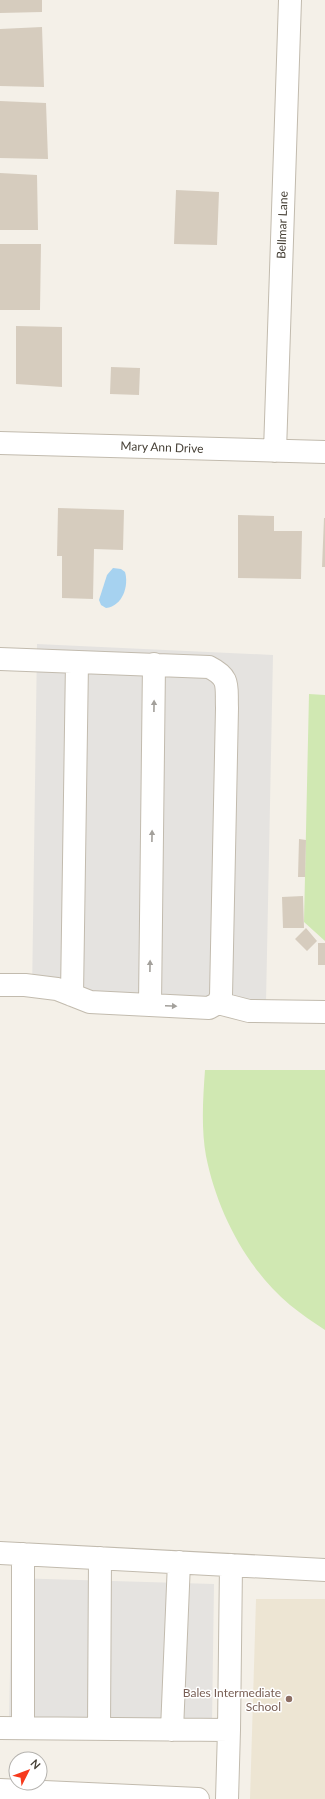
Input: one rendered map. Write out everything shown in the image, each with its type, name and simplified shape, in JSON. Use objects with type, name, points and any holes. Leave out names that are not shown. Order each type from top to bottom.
[{"type":"street","name":"Bellmar Lane","points":[[275,451],[290,0]]},
{"type":"street","name":"Mary Ann Drive","points":[[0,442],[325,452]]},
{"type":"street","points":[[0,659],[209,667],[221,672],[226,679],[227,708],[221,996],[218,1003],[209,1008],[150,1005],[81,999],[57,989],[25,985],[0,985]]},
{"type":"street","points":[[77,662],[81,999]]},
{"type":"street","points":[[150,1005],[154,664]]},
{"type":"street","points":[[218,1003],[249,1011],[325,1012]]},
{"type":"street","points":[[0,1553],[325,1570]]},
{"type":"street","points":[[23,1554],[23,1728]]},
{"type":"street","points":[[99,1729],[100,1558]]},
{"type":"street","points":[[172,1730],[179,1562]]},
{"type":"street","points":[[227,1799],[231,1565]]},
{"type":"street","points":[[0,1728],[229,1730]]},
{"type":"street","points":[[0,1790],[36,1795],[198,1799]]},
{"type":"shaded area","points":[[37,644],[273,655],[266,1003],[32,994]]},
{"type":"shaded area","points":[[12,1578],[214,1584],[212,1724],[9,1719]]},
{"type":"shaded area","name":"Bales Intermediate School","points":[[256,1599],[325,1599],[325,1799],[250,1799]]},
{"type":"green space","points":[[309,694],[325,695],[325,941],[304,922]]},
{"type":"green space","points":[[205,1070],[325,1070],[325,1330],[290,1305],[274,1290],[247,1256],[226,1218],[211,1177],[204,1145],[203,1113]]},
{"type":"water","points":[[113,568],[121,569],[125,572],[125,589],[121,599],[117,603],[106,608],[101,605],[99,600],[107,575]]},
{"type":"building","points":[[0,0],[42,0],[42,12],[0,13]]},
{"type":"building","points":[[42,27],[44,87],[0,86],[0,29]]},
{"type":"building","points":[[0,101],[46,103],[48,159],[0,158]]},
{"type":"building","points":[[0,173],[37,175],[38,230],[0,230]]},
{"type":"building","points":[[176,190],[219,192],[217,245],[174,244]]},
{"type":"building","points":[[0,244],[41,244],[40,310],[0,310]]},
{"type":"building","points":[[16,326],[62,327],[62,387],[16,384]]},
{"type":"building","points":[[111,367],[140,368],[139,395],[110,394]]},
{"type":"building","points":[[58,508],[124,510],[123,550],[94,549],[93,599],[62,598],[62,556],[57,556]]},
{"type":"building","points":[[238,515],[274,516],[274,531],[302,531],[301,579],[238,578]]},
{"type":"building","points":[[324,518],[325,567],[322,567]]},
{"type":"building","points":[[299,839],[306,840],[305,877],[298,877]]},
{"type":"building","points":[[303,896],[304,928],[283,928],[282,897]]},
{"type":"building","points":[[306,928],[317,941],[307,951],[295,939]]},
{"type":"building","points":[[318,943],[325,943],[325,965],[318,965]]},
{"type":"place","name":"Bales Intermediate School","points":[[289,1699]]}]
